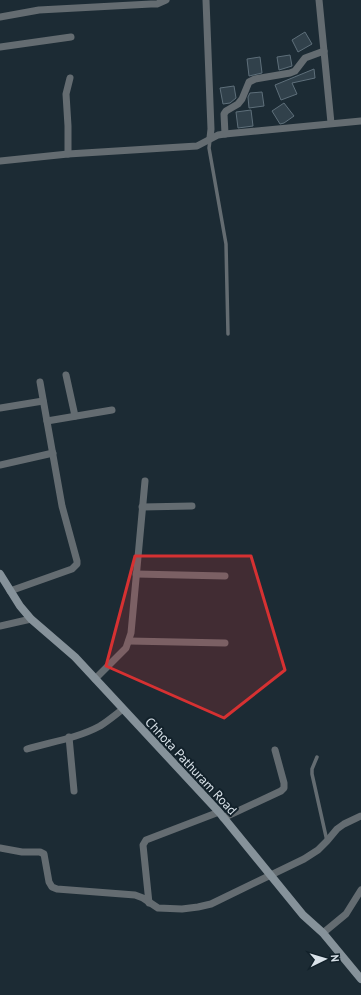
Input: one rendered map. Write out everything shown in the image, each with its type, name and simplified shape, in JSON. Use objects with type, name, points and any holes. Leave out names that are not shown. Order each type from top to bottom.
[{"type":"street","points":[[0,17],[39,10],[157,4],[166,0]]},
{"type":"street","points":[[206,0],[211,124],[210,138]]},
{"type":"street","points":[[319,0],[331,123]]},
{"type":"street","points":[[0,47],[71,38]]},
{"type":"street","points":[[225,134],[224,114],[226,111],[238,104],[250,82],[255,79],[295,71],[306,58],[324,52]]},
{"type":"street","points":[[68,154],[66,94],[70,78]]},
{"type":"street","points":[[0,161],[68,154],[197,146],[218,135],[361,121]]},
{"type":"street","points":[[66,375],[75,416]]},
{"type":"street","points":[[10,591],[72,569],[77,564],[77,558],[66,522],[40,382]]},
{"type":"street","points":[[0,408],[43,401]]},
{"type":"street","points":[[47,421],[112,410]]},
{"type":"street","points":[[0,465],[53,453]]},
{"type":"street","points":[[95,679],[126,648],[129,641],[145,481]]},
{"type":"street","points":[[142,507],[192,506]]},
{"type":"street","name":"Chhota Pathuram Road","points":[[0,574],[10,591],[31,619],[62,644],[221,815],[303,914],[323,934],[361,979]]},
{"type":"street","points":[[136,574],[225,576]]},
{"type":"street","points":[[0,626],[31,619]]},
{"type":"street","points":[[129,641],[225,643]]},
{"type":"street","points":[[26,749],[69,737],[102,725],[122,709]]},
{"type":"street","points":[[69,737],[74,791]]},
{"type":"street","points":[[149,903],[143,845],[146,840],[221,815],[281,791],[284,788],[284,783],[275,750]]},
{"type":"street","points":[[0,848],[22,852],[40,852],[44,854],[49,882],[52,887],[57,889],[135,896],[143,898],[158,908],[182,909],[211,904],[304,859],[318,850],[337,829],[361,816]]},
{"type":"street","points":[[323,934],[346,914],[361,890]]},
{"type":"lane","points":[[210,138],[209,148],[226,244],[228,334]]},
{"type":"lane","points":[[317,757],[312,769],[312,774],[327,841]]},
{"type":"highlighted area","points":[[135,556],[251,556],[285,670],[224,718],[106,666]]},
{"type":"building","points":[[305,32],[312,44],[298,52],[292,40]]},
{"type":"building","points":[[290,55],[292,66],[279,70],[277,57]]},
{"type":"building","points":[[260,57],[262,73],[249,76],[247,59]]},
{"type":"building","points":[[314,69],[315,78],[292,83],[297,94],[281,100],[275,85]]},
{"type":"building","points":[[234,86],[236,98],[230,103],[223,104],[220,88]]},
{"type":"building","points":[[262,92],[264,106],[249,108],[248,97],[250,93]]},
{"type":"building","points":[[284,103],[294,116],[280,124],[272,111]]},
{"type":"building","points":[[251,110],[253,126],[238,128],[236,112]]}]
